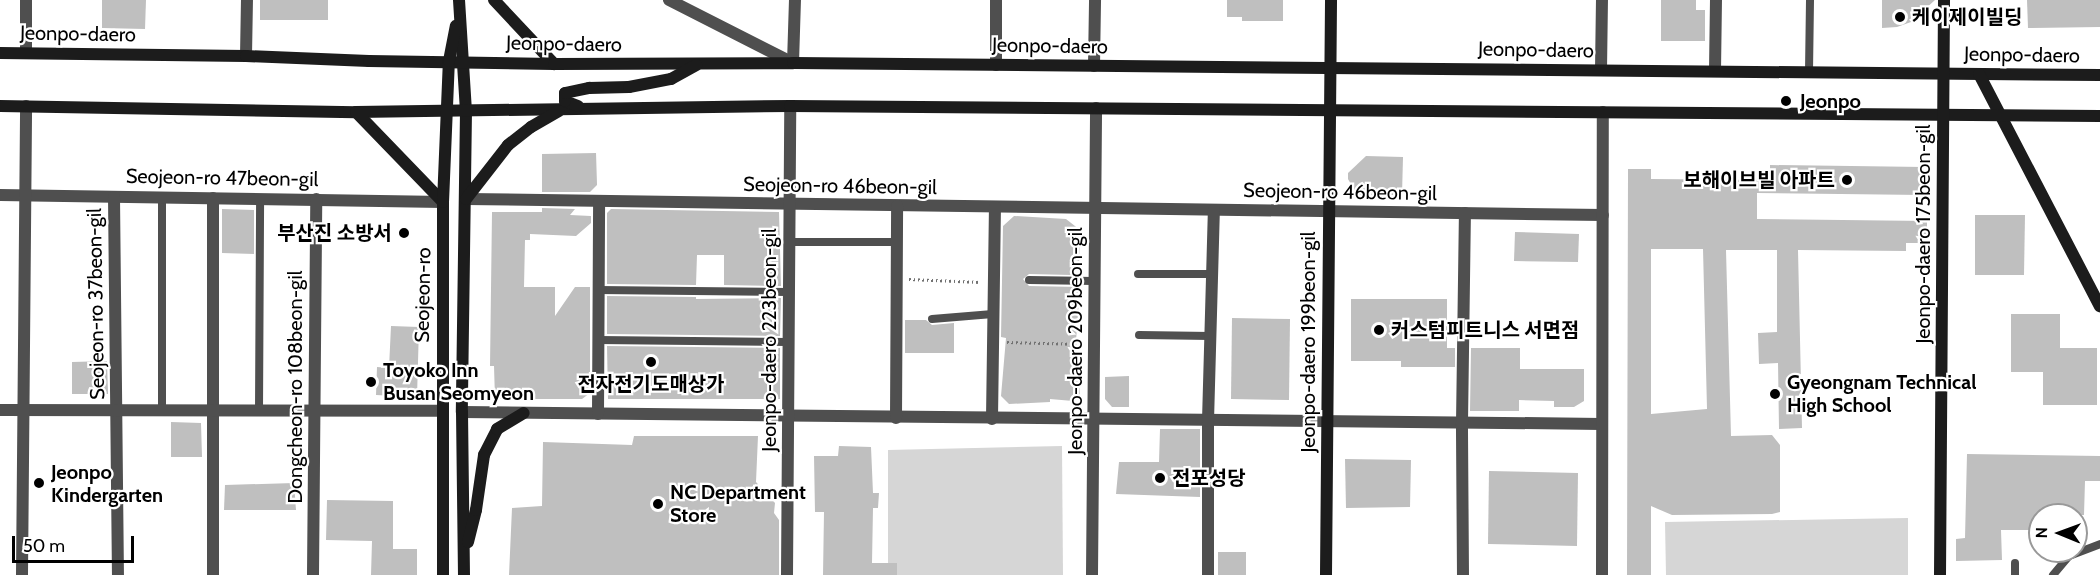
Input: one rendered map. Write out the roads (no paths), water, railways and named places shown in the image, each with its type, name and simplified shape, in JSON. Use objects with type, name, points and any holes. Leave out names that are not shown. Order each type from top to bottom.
[{"type":"main road","name":"Seojeon-ro","points":[[459,0],[466,111],[462,412],[464,575]]},
{"type":"main road","points":[[494,0],[554,64]]},
{"type":"main road","name":"Jeonpo-daero 199beon-gil","points":[[1326,575],[1331,0]]},
{"type":"main road","name":"Jeonpo-daero 175beon-gil","points":[[1940,575],[1944,0]]},
{"type":"main road","name":"Seojeon-ro","points":[[442,575],[441,411],[446,111],[449,61],[459,16]]},
{"type":"main road","name":"Jeonpo-daero","points":[[0,53],[246,56],[369,61],[554,64],[793,63],[2100,75]]},
{"type":"main road","points":[[585,109],[564,101],[565,93],[589,88],[629,87],[671,79],[697,64]]},
{"type":"main road","points":[[1979,74],[2100,306]]},
{"type":"main road","points":[[0,106],[356,112],[790,106],[2100,116]]},
{"type":"main road","points":[[465,199],[508,145],[531,127],[563,109]]},
{"type":"main road","points":[[356,112],[444,202]]},
{"type":"main road","points":[[464,554],[476,510],[484,455],[497,429],[524,413]]},
{"type":"street","points":[[26,0],[26,53]]},
{"type":"street","points":[[246,56],[247,0]]},
{"type":"street","points":[[669,0],[793,63],[795,0]]},
{"type":"street","points":[[996,0],[996,65]]},
{"type":"street","points":[[1094,66],[1095,0]]},
{"type":"street","points":[[1601,70],[1602,0]]},
{"type":"street","points":[[1715,72],[1716,0]]},
{"type":"street","points":[[22,575],[26,106]]},
{"type":"street","name":"Jeonpo-daero 223beon-gil","points":[[788,575],[790,106]]},
{"type":"street","name":"Jeonpo-daero 209beon-gil","points":[[1092,575],[1096,108]]},
{"type":"street","points":[[1602,575],[1603,112]]},
{"type":"street","name":"Seojeon-ro 47beon-gil","points":[[0,195],[316,198],[444,202]]},
{"type":"street","name":"Seojeon-ro 37beon-gil","points":[[114,196],[118,575]]},
{"type":"street","points":[[213,198],[213,575]]},
{"type":"street","name":"Dongcheon-ro 108beon-gil","points":[[313,575],[316,198]]},
{"type":"street","name":"Seojeon-ro 46beon-gil","points":[[465,199],[1603,215]]},
{"type":"street","points":[[598,414],[599,202]]},
{"type":"street","points":[[896,418],[897,206]]},
{"type":"street","points":[[992,419],[995,207]]},
{"type":"street","points":[[1208,575],[1208,421],[1214,210]]},
{"type":"street","points":[[1462,575],[1461,423],[1465,213]]},
{"type":"street","name":"Seojeon-ro 37beon-gil","points":[[0,410],[441,411]]},
{"type":"street","points":[[462,412],[788,418],[1602,424]]},
{"type":"lane","points":[[1809,72],[1810,0]]},
{"type":"lane","points":[[162,197],[162,411]]},
{"type":"lane","points":[[259,411],[260,198]]},
{"type":"lane","points":[[789,242],[897,242]]},
{"type":"lane","points":[[1138,274],[1212,274]]},
{"type":"lane","points":[[1029,280],[1094,281]]},
{"type":"lane","points":[[598,290],[789,291]]},
{"type":"lane","points":[[932,319],[993,314]]},
{"type":"lane","points":[[1139,335],[1210,336]]},
{"type":"lane","points":[[598,340],[788,342]]},
{"type":"lane","points":[[2053,575],[2069,556],[2100,544]]},
{"type":"lane","points":[[2015,563],[2015,575]]},
{"type":"place","name":"케이제이빌딩","points":[[1900,17]]},
{"type":"place","name":"Jeonpo","points":[[1786,101]]},
{"type":"place","name":"보해이브빌 아파트","points":[[1847,180]]},
{"type":"place","name":"부산진 소방서","points":[[404,233]]},
{"type":"place","name":"커스텀피트니스 서면점","points":[[1379,330]]},
{"type":"place","name":"전자전기도매상가","points":[[651,362]]},
{"type":"place","name":"Toyoko Inn Busan Seomyeon","points":[[371,382]]},
{"type":"place","name":"Gyeongnam Technical High School","points":[[1775,394]]},
{"type":"place","name":"전포성당","points":[[1160,478]]},
{"type":"place","name":"Jeonpo Kindergarten","points":[[39,483]]},
{"type":"place","name":"NC Department Store","points":[[658,504]]}]
